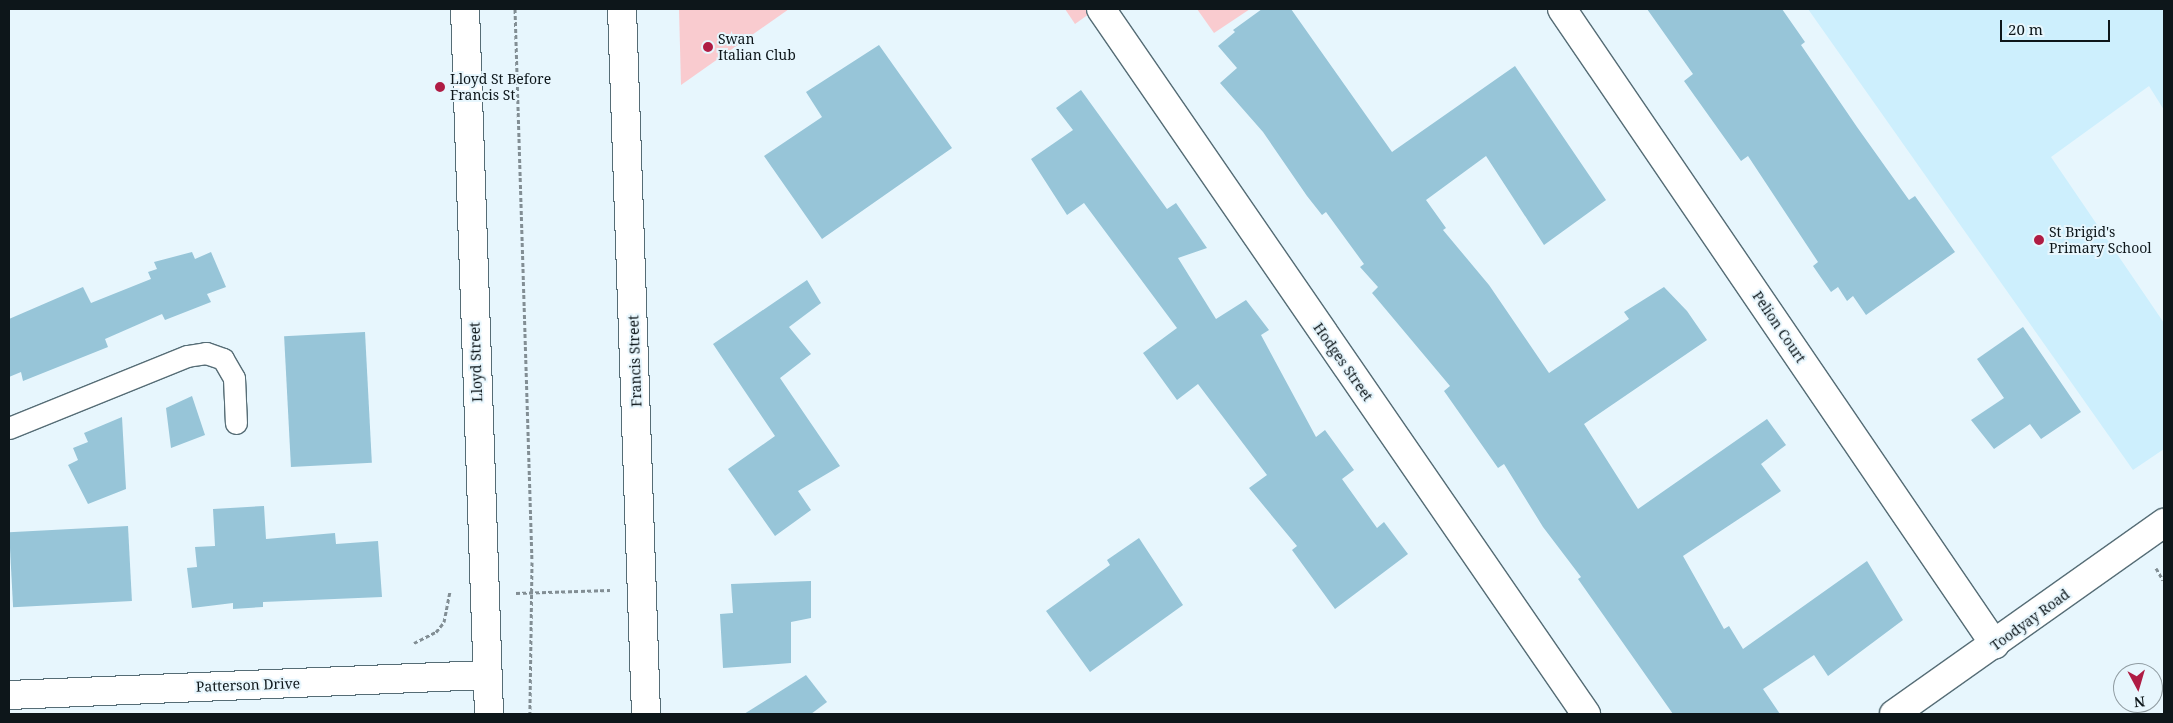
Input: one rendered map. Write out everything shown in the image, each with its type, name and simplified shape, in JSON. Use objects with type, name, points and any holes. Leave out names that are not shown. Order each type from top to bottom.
[{"type":"street","name":"Lloyd Street","points":[[465,9],[483,593],[489,714]]},
{"type":"street","name":"Francis Street","points":[[622,9],[644,589],[646,714]]},
{"type":"street","name":"Hodges Street","points":[[1101,9],[1586,714]]},
{"type":"street","name":"Pelion Court","points":[[1562,9],[1995,645]]},
{"type":"street","name":"Toodyay Road","points":[[1894,714],[1995,645],[2164,523]]},
{"type":"street","name":"Patterson Drive","points":[[9,695],[487,675]]},
{"type":"lane","points":[[9,428],[187,356],[206,353],[223,359],[234,378],[236,423]]},
{"type":"path","points":[[516,9],[531,593],[530,714]]},
{"type":"path","points":[[411,644],[436,632],[444,622],[450,592],[531,593],[644,589]]},
{"type":"shaded area","name":"Swan Italian Club","points":[[679,9],[789,9],[681,85]]},
{"type":"shaded area","points":[[1065,9],[1096,9],[1075,24]]},
{"type":"shaded area","points":[[1197,9],[1250,9],[1214,33]]},
{"type":"shaded area","name":"St Brigid's Primary School","points":[[1808,9],[2164,9],[2164,110],[2149,86],[2051,157],[2164,323],[2164,449],[2133,470]]},
{"type":"building","points":[[1262,9],[1291,9],[1392,152],[1515,66],[1606,200],[1544,245],[1486,156],[1426,200],[1446,228],[1443,230],[1489,285],[1549,373],[1629,319],[1624,312],[1664,287],[1687,311],[1707,340],[1584,424],[1638,509],[1767,419],[1786,445],[1761,464],[1781,491],[1683,556],[1724,629],[1729,626],[1743,649],[1867,561],[1903,620],[1828,676],[1814,655],[1763,689],[1780,714],[1673,714],[1578,579],[1581,577],[1543,527],[1504,464],[1498,468],[1444,391],[1450,386],[1372,293],[1378,287],[1360,267],[1364,264],[1326,212],[1322,215],[1307,196],[1263,132],[1220,83],[1237,68],[1218,46],[1235,32],[1233,30]]},
{"type":"building","points":[[1647,9],[1782,9],[1805,42],[1801,45],[1857,127],[1909,200],[1915,196],[1955,252],[1866,315],[1853,296],[1847,301],[1838,287],[1831,292],[1813,266],[1818,262],[1748,156],[1741,161],[1684,81],[1693,74]]},
{"type":"building","points":[[879,45],[952,148],[822,239],[764,156],[822,117],[806,92]]},
{"type":"building","points":[[1081,90],[1167,209],[1176,203],[1207,248],[1178,258],[1216,319],[1246,300],[1269,330],[1261,335],[1316,437],[1325,430],[1354,470],[1342,479],[1377,528],[1384,522],[1408,554],[1335,609],[1292,550],[1297,546],[1249,488],[1267,475],[1198,384],[1177,400],[1143,353],[1177,328],[1084,203],[1067,215],[1031,159],[1073,130],[1056,108]]},
{"type":"building","points":[[192,252],[195,259],[211,252],[226,287],[207,294],[211,302],[165,320],[162,314],[105,339],[108,347],[23,381],[21,372],[9,377],[9,319],[83,287],[91,303],[151,279],[148,272],[157,269],[154,262]]},
{"type":"building","points":[[807,280],[821,303],[789,327],[811,354],[780,378],[840,466],[798,491],[811,510],[775,536],[728,469],[775,436],[713,344]]},
{"type":"building","points":[[2023,327],[2081,412],[2041,439],[2030,424],[1994,449],[1971,420],[2004,398],[1977,359]]},
{"type":"building","points":[[365,332],[372,463],[291,467],[284,336]]},
{"type":"building","points":[[192,396],[205,435],[171,448],[166,408]]},
{"type":"building","points":[[122,417],[126,489],[88,504],[68,465],[78,460],[73,448],[88,442],[84,433]]},
{"type":"building","points":[[264,506],[266,539],[335,533],[336,544],[378,541],[382,597],[263,602],[263,607],[233,609],[233,603],[192,608],[187,568],[197,567],[195,547],[215,546],[213,509]]},
{"type":"building","points":[[128,526],[132,601],[13,607],[9,532]]},
{"type":"building","points":[[1139,538],[1183,605],[1090,672],[1046,611],[1110,565],[1107,560]]},
{"type":"building","points":[[811,581],[811,618],[791,622],[791,663],[723,668],[720,614],[733,613],[731,584]]},
{"type":"building","points":[[806,675],[827,702],[811,714],[744,714]]},
{"type":"place","name":"Swan Italian Club","points":[[708,47]]},
{"type":"place","name":"Lloyd St Before Francis St","points":[[440,87]]},
{"type":"place","name":"St Brigid's Primary School","points":[[2039,240]]}]
